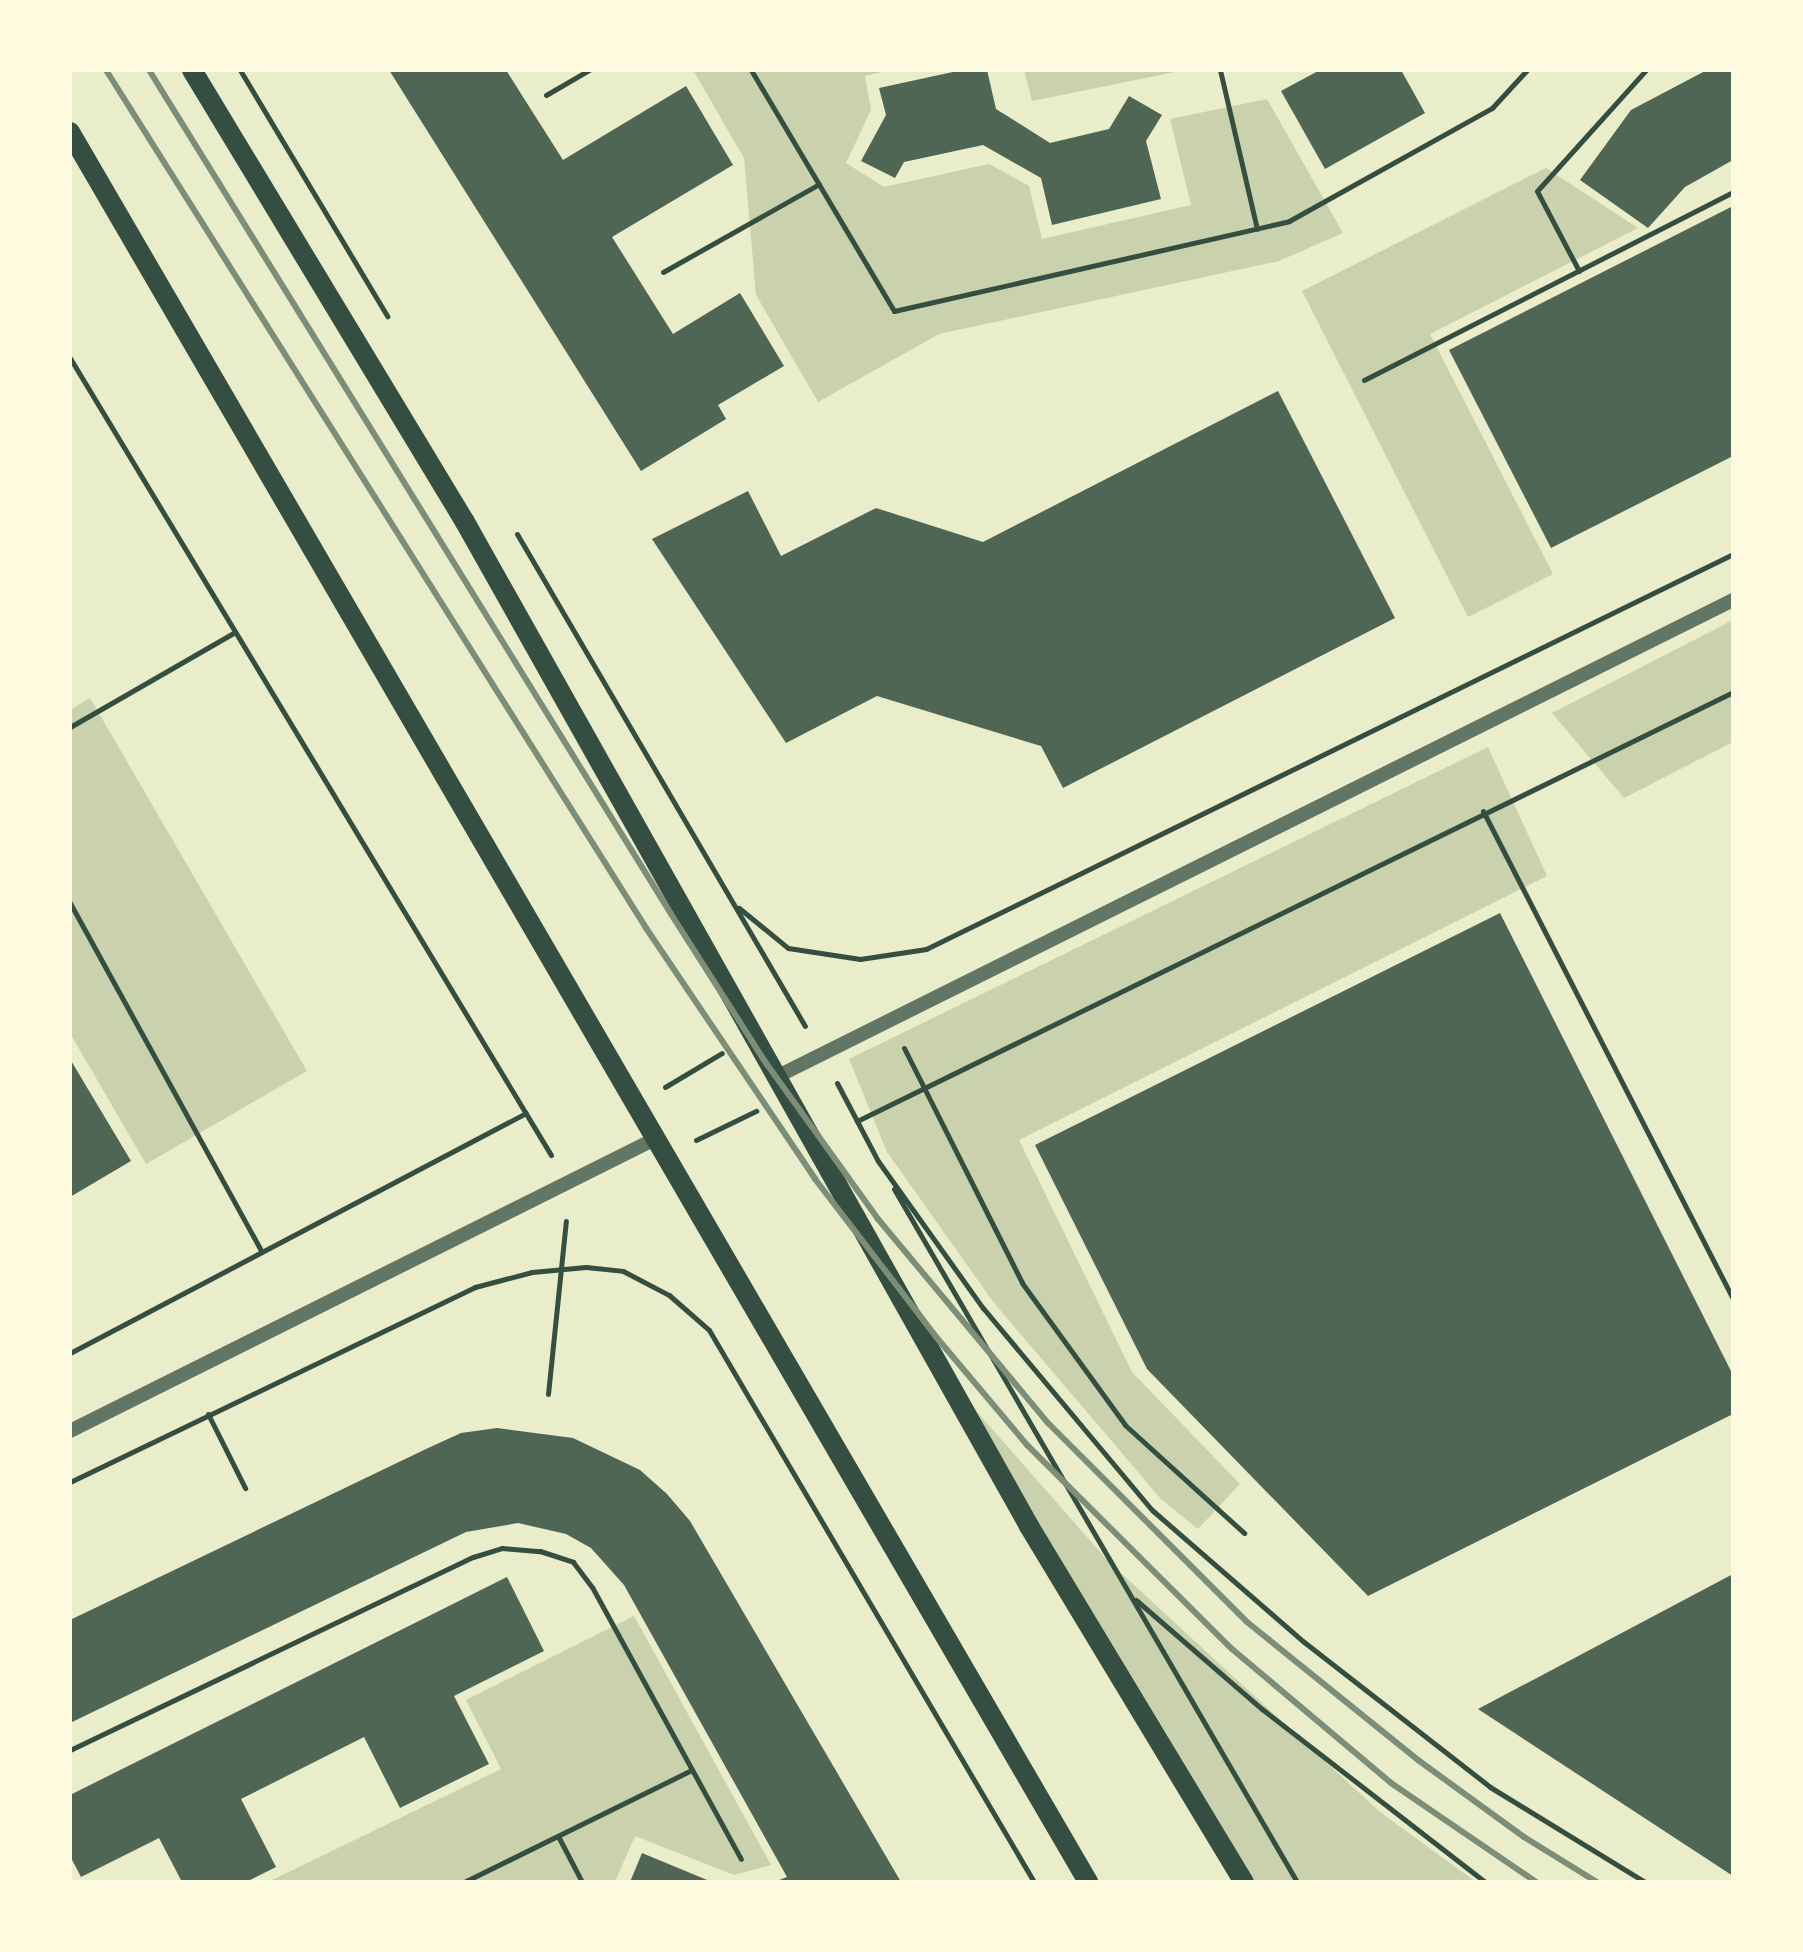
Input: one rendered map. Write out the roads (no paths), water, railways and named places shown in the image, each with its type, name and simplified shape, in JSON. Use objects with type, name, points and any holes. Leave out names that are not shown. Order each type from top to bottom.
[{"type":"main road","points":[[192,70],[465,522],[1029,1526],[1244,1882]]},
{"type":"main road","points":[[70,132],[653,1140],[1088,1882]]},
{"type":"street","points":[[778,1076],[1733,600]]},
{"type":"street","points":[[70,1431],[653,1140]]},
{"type":"railway","points":[[106,70],[646,928],[815,1179],[937,1338],[1027,1445],[1232,1649],[1391,1783],[1536,1882]]},
{"type":"railway","points":[[149,70],[671,914],[766,1063],[878,1219],[1048,1423],[1247,1622],[1418,1760],[1524,1837],[1597,1882]]}]
